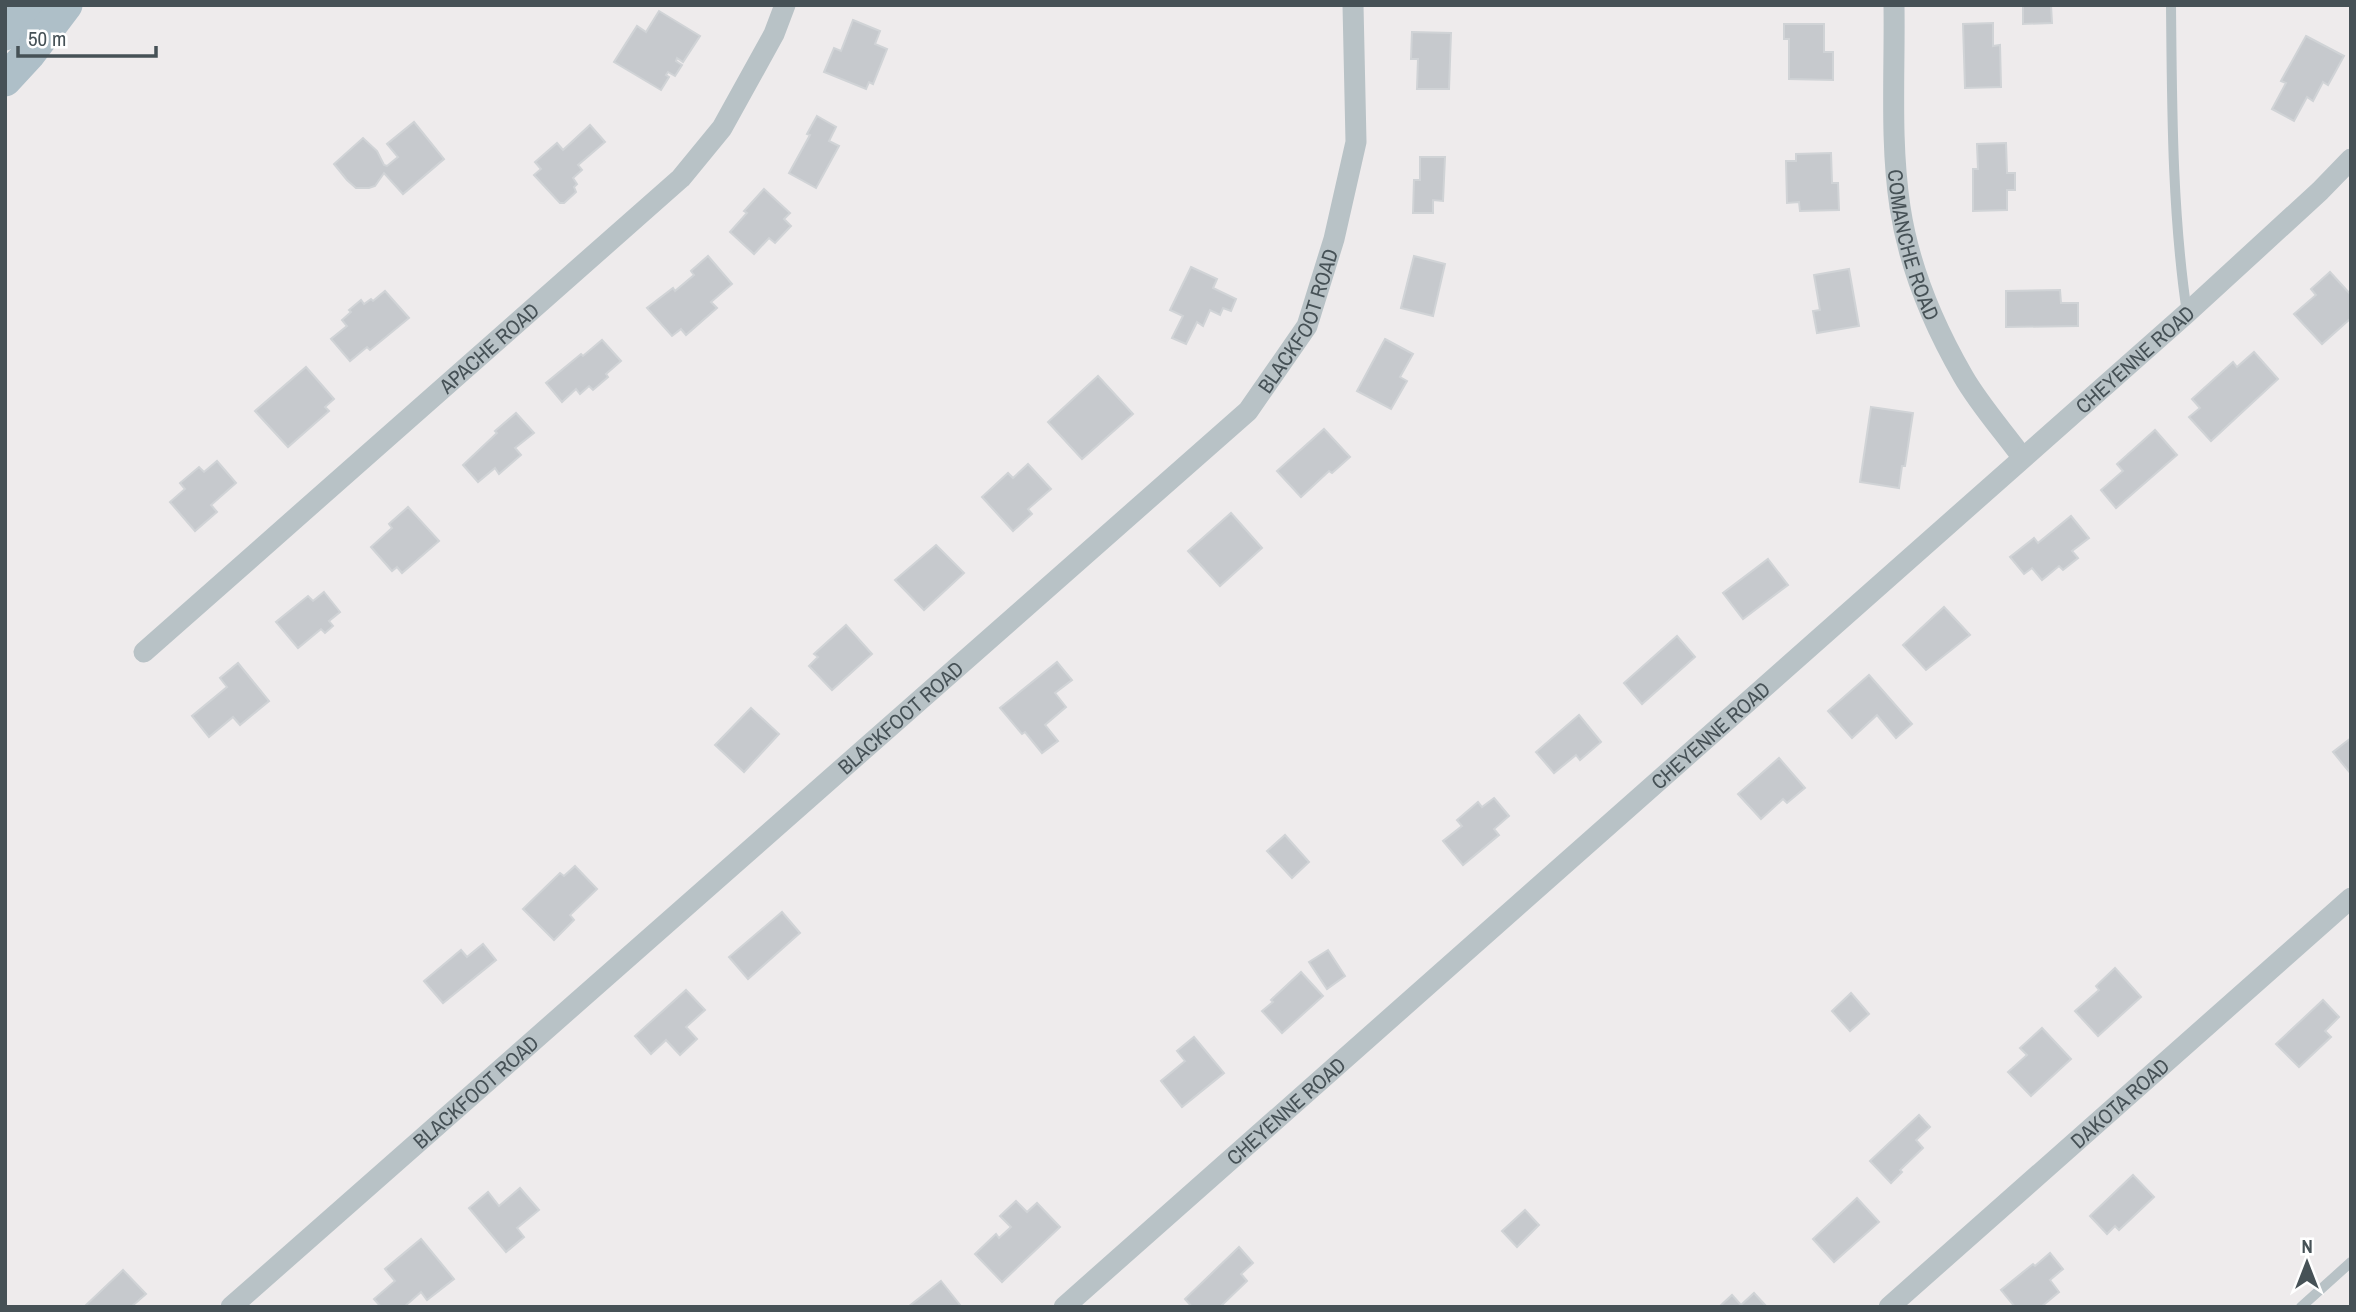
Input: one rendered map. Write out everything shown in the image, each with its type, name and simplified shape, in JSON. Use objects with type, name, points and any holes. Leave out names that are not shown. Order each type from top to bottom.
[{"type":"main road","points":[[5,34],[29,5]]},
{"type":"main road","points":[[5,80],[29,54],[66,5]]},
{"type":"street","name":"APACHE ROAD","points":[[144,652],[681,178],[722,128],[774,34],[785,5]]},
{"type":"street","name":"BLACKFOOT ROAD","points":[[231,1307],[1248,411],[1307,326],[1334,239],[1356,142],[1353,5]]},
{"type":"street","name":"COMANCHE ROAD","points":[[1895,5],[1896,155],[1900,207],[1912,264],[1933,319],[1964,378],[2022,457]]},
{"type":"street","name":"CHEYENNE ROAD","points":[[1064,1307],[2187,313],[2320,191],[2351,159]]},
{"type":"street","name":"DAKOTA ROAD","points":[[1889,1307],[2351,898]]},
{"type":"lane","points":[[2171,5],[2176,192],[2187,313]]},
{"type":"lane","points":[[2301,1307],[2351,1262]]},
{"type":"building","points":[[2023,5],[2051,5],[2052,23],[2023,24]]},
{"type":"building","points":[[659,11],[700,36],[683,62],[677,58],[676,61],[682,65],[675,76],[668,72],[666,75],[669,77],[661,90],[614,62],[637,26],[646,32]]},
{"type":"building","points":[[853,20],[880,31],[875,44],[887,49],[873,84],[869,82],[866,89],[824,72],[834,48],[841,51]]},
{"type":"building","points":[[1993,23],[1993,46],[2000,45],[2001,87],[1965,88],[1963,24]]},
{"type":"building","points":[[1784,24],[1824,24],[1824,52],[1833,52],[1833,80],[1789,79],[1789,39],[1784,39]]},
{"type":"building","points":[[1412,32],[1451,33],[1449,89],[1417,89],[1418,59],[1411,59]]},
{"type":"building","points":[[2306,36],[2344,56],[2328,85],[2323,82],[2313,101],[2307,97],[2294,121],[2272,109],[2286,83],[2281,81]]},
{"type":"building","points":[[817,116],[836,127],[829,141],[839,146],[816,188],[789,173]]},
{"type":"building","points":[[414,122],[444,159],[403,194],[384,173],[375,186],[356,188],[334,164],[363,138],[377,151],[387,166],[398,157],[387,144]]},
{"type":"building","points":[[590,125],[605,142],[578,165],[582,170],[573,178],[577,184],[574,187],[576,192],[564,203],[560,203],[534,175],[541,169],[535,162],[557,143],[563,150]]},
{"type":"building","points":[[2006,143],[2007,173],[2015,173],[2015,190],[2007,190],[2007,210],[1973,211],[1973,169],[1978,169],[1977,144]]},
{"type":"building","points":[[1831,153],[1832,183],[1838,183],[1839,210],[1800,211],[1799,202],[1787,203],[1786,161],[1796,161],[1796,154]]},
{"type":"building","points":[[1420,157],[1445,157],[1443,201],[1433,200],[1433,213],[1413,213],[1414,180],[1420,180]]},
{"type":"building","points":[[764,189],[790,213],[784,219],[791,226],[775,243],[769,238],[754,254],[730,232]]},
{"type":"building","points":[[708,256],[732,284],[711,302],[717,308],[686,335],[681,329],[672,336],[647,308],[673,288],[675,291],[694,275],[691,271]]},
{"type":"building","points":[[1414,256],[1445,264],[1433,316],[1401,308]]},
{"type":"building","points":[[1191,267],[1217,279],[1213,288],[1236,299],[1231,311],[1223,308],[1220,315],[1210,310],[1203,326],[1197,322],[1186,344],[1172,338],[1183,316],[1170,310]]},
{"type":"building","points":[[1849,269],[1859,326],[1817,333],[1813,311],[1820,310],[1814,275]]},
{"type":"building","points":[[2330,272],[2351,295],[2351,318],[2322,344],[2294,314],[2316,295],[2311,289]]},
{"type":"building","points":[[2060,290],[2061,303],[2078,303],[2078,326],[2006,327],[2006,291]]},
{"type":"building","points":[[385,291],[409,318],[370,350],[367,347],[350,361],[331,339],[347,326],[342,320],[351,312],[349,310],[361,300],[364,304],[371,299],[373,301]]},
{"type":"building","points":[[1385,339],[1413,354],[1400,377],[1407,381],[1391,409],[1357,391]]},
{"type":"building","points":[[602,340],[621,361],[593,390],[589,386],[580,394],[576,389],[562,402],[546,383]]},
{"type":"building","points":[[2254,352],[2278,379],[2211,441],[2189,417],[2200,408],[2192,399],[2233,362],[2237,367]]},
{"type":"building","points":[[306,367],[334,399],[325,407],[329,411],[288,447],[255,411]]},
{"type":"building","points":[[1098,376],[1133,414],[1082,459],[1048,422]]},
{"type":"building","points":[[1871,407],[1913,413],[1899,488],[1860,482]]},
{"type":"building","points":[[516,413],[534,433],[515,448],[521,455],[499,474],[495,468],[478,482],[463,465]]},
{"type":"building","points":[[1324,429],[1350,457],[1332,473],[1329,471],[1301,497],[1277,471]]},
{"type":"building","points":[[2155,430],[2177,455],[2116,508],[2101,490],[2123,471],[2117,464]]},
{"type":"building","points":[[217,461],[236,483],[211,505],[217,512],[195,531],[170,502],[185,489],[180,483],[199,467],[204,472]]},
{"type":"building","points":[[1028,464],[1051,489],[1028,509],[1032,514],[1013,531],[982,497],[1008,473],[1013,478]]},
{"type":"building","points":[[408,507],[439,541],[402,573],[397,567],[392,571],[371,547],[392,528],[389,524]]},
{"type":"building","points":[[1231,513],[1262,548],[1220,586],[1188,551]]},
{"type":"building","points":[[2071,516],[2089,538],[2072,551],[2078,558],[2063,570],[2059,566],[2042,580],[2032,568],[2024,574],[2010,557],[2034,538],[2038,543]]},
{"type":"building","points":[[936,545],[964,573],[924,610],[895,580]]},
{"type":"building","points":[[1768,559],[1788,585],[1743,619],[1723,593]]},
{"type":"building","points":[[324,592],[340,612],[329,621],[333,626],[325,633],[321,629],[298,648],[276,622],[308,596],[313,601]]},
{"type":"building","points":[[1944,607],[1970,635],[1926,670],[1903,645]]},
{"type":"building","points":[[846,625],[872,654],[832,690],[809,666],[818,657],[814,654]]},
{"type":"building","points":[[1677,636],[1695,657],[1642,704],[1624,683]]},
{"type":"building","points":[[1057,662],[1072,680],[1055,693],[1066,707],[1045,725],[1058,741],[1042,753],[1000,708]]},
{"type":"building","points":[[238,663],[269,701],[240,725],[233,717],[209,737],[192,716],[227,687],[220,678]]},
{"type":"building","points":[[1869,675],[1912,724],[1896,738],[1877,715],[1852,738],[1828,711]]},
{"type":"building","points":[[751,708],[779,734],[744,772],[715,745]]},
{"type":"building","points":[[1579,715],[1601,742],[1580,760],[1576,755],[1554,773],[1536,752]]},
{"type":"building","points":[[2351,738],[2351,774],[2333,752]]},
{"type":"building","points":[[1779,758],[1805,788],[1787,803],[1783,799],[1761,819],[1738,794]]},
{"type":"building","points":[[1494,798],[1509,816],[1494,829],[1499,835],[1463,865],[1443,841],[1462,826],[1457,820],[1478,802],[1482,807]]},
{"type":"building","points":[[1285,835],[1309,862],[1292,878],[1267,851]]},
{"type":"building","points":[[575,866],[597,889],[570,915],[574,920],[554,940],[523,909],[560,873],[564,876]]},
{"type":"building","points":[[782,912],[800,933],[748,979],[729,957]]},
{"type":"building","points":[[483,944],[496,960],[443,1003],[424,981],[461,950],[467,957]]},
{"type":"building","points":[[1328,950],[1345,976],[1327,989],[1309,962]]},
{"type":"building","points":[[2115,968],[2141,997],[2098,1036],[2075,1011],[2099,990],[2096,986]]},
{"type":"building","points":[[1301,972],[1323,996],[1282,1033],[1262,1011]]},
{"type":"building","points":[[686,990],[705,1010],[686,1027],[697,1039],[680,1055],[666,1040],[651,1054],[635,1036]]},
{"type":"building","points":[[1851,993],[1869,1014],[1850,1031],[1832,1011]]},
{"type":"building","points":[[2323,1000],[2339,1017],[2325,1031],[2331,1037],[2299,1067],[2276,1044]]},
{"type":"building","points":[[2042,1028],[2071,1059],[2031,1096],[2008,1072],[2027,1055],[2020,1048]]},
{"type":"building","points":[[1194,1037],[1224,1073],[1182,1107],[1161,1081],[1185,1061],[1177,1051]]},
{"type":"building","points":[[1919,1115],[1930,1127],[1916,1140],[1923,1148],[1900,1170],[1902,1172],[1891,1183],[1870,1161]]},
{"type":"building","points":[[2133,1175],[2154,1197],[2119,1230],[2115,1226],[2107,1234],[2090,1216]]},
{"type":"building","points":[[520,1188],[539,1210],[517,1228],[524,1237],[506,1252],[469,1208],[488,1192],[499,1206]]},
{"type":"building","points":[[1857,1198],[1879,1222],[1834,1262],[1813,1239]]},
{"type":"building","points":[[1016,1201],[1027,1212],[1037,1203],[1060,1227],[1002,1282],[975,1254],[996,1234],[999,1238],[1011,1227],[1000,1216]]},
{"type":"building","points":[[1525,1210],[1539,1225],[1517,1247],[1502,1231]]},
{"type":"building","points":[[421,1239],[454,1279],[427,1300],[421,1292],[404,1307],[381,1307],[374,1299],[395,1281],[385,1269]]},
{"type":"building","points":[[1239,1247],[1253,1263],[1241,1274],[1247,1281],[1220,1307],[1192,1307],[1185,1299]]},
{"type":"building","points":[[2050,1253],[2063,1269],[2050,1280],[2059,1292],[2041,1307],[2015,1307],[2001,1290]]},
{"type":"building","points":[[123,1270],[146,1294],[131,1307],[84,1307]]},
{"type":"building","points":[[941,1281],[960,1305],[908,1307]]},
{"type":"building","points":[[1754,1293],[1767,1307],[1719,1307],[1732,1295],[1741,1305]]}]
